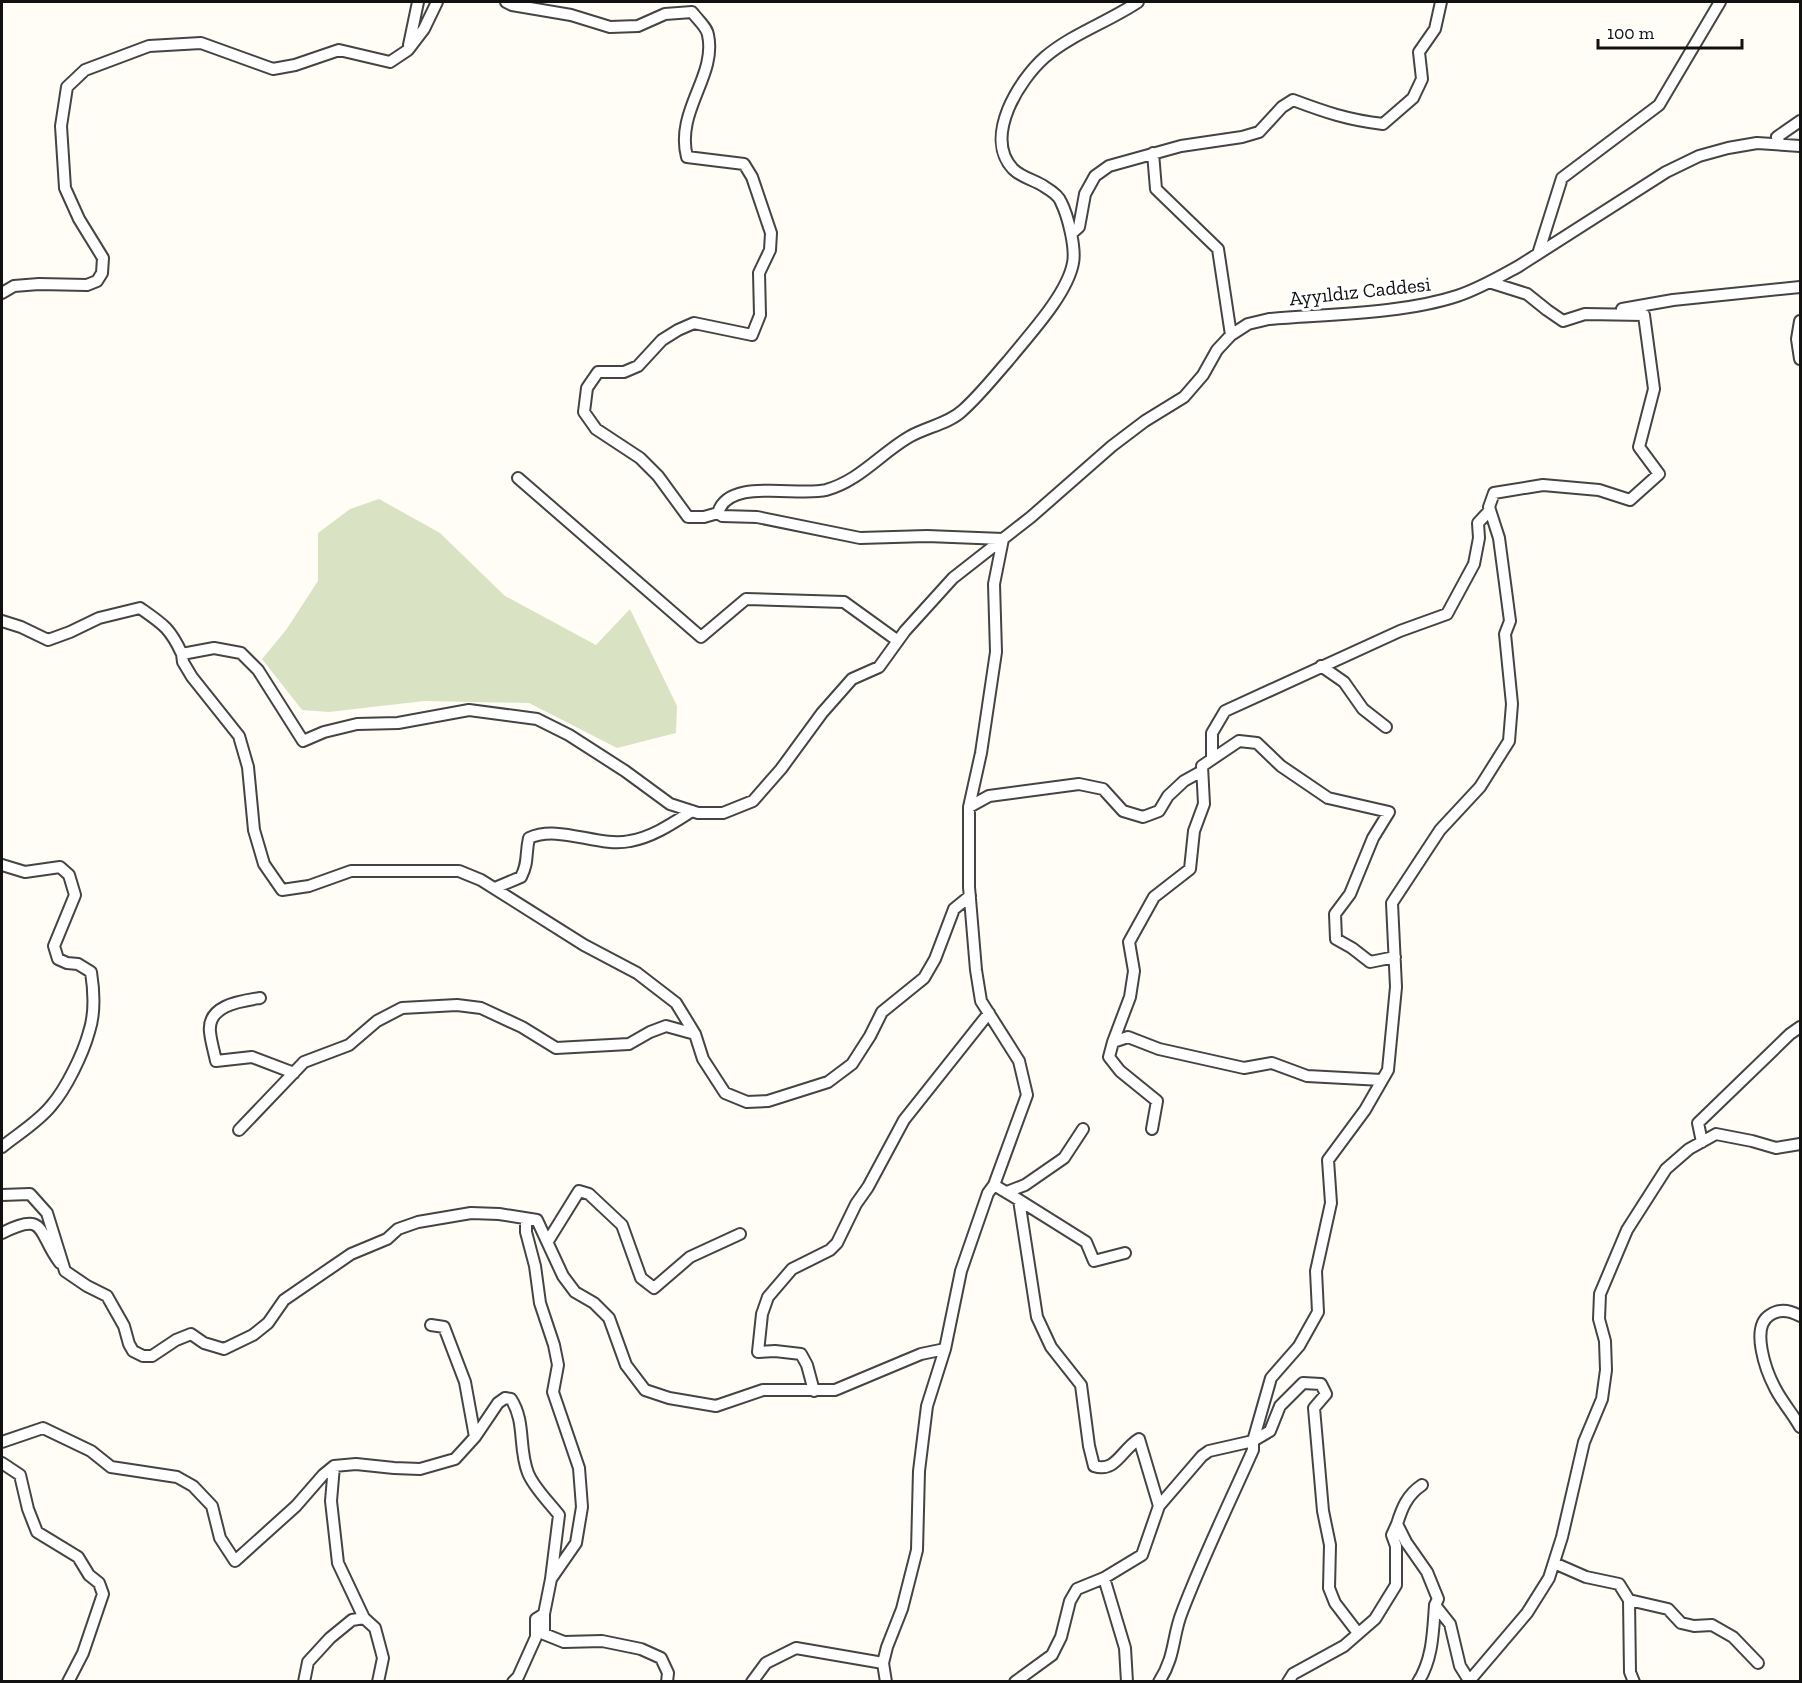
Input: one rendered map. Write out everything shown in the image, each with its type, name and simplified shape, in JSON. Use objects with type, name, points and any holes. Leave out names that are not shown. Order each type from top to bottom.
[{"type":"street","points":[[408,50],[418,2]]},
{"type":"street","points":[[2,293],[14,286],[87,285],[98,280],[102,273],[103,258],[79,219],[65,188],[62,116],[67,87],[85,70],[149,46],[201,44],[273,69],[295,65],[339,50],[390,62],[408,50],[424,29],[437,2]]},
{"type":"street","points":[[506,2],[571,15],[610,27],[638,26],[665,14],[692,12],[708,33],[708,56],[697,94],[687,116],[683,141],[687,156],[744,164],[752,177],[771,233],[770,250],[759,273],[760,315],[752,336],[694,323],[662,340],[638,366],[624,372],[598,372],[587,388],[584,412],[596,429],[640,458],[688,517],[704,517],[718,513],[722,516],[757,517],[860,538],[927,536],[1003,539],[994,584],[996,652],[981,753],[969,807],[970,896],[976,970],[981,1000],[1019,1061],[1027,1095],[994,1185],[988,1193],[961,1271],[945,1349],[927,1406],[918,1471],[917,1550],[902,1609],[883,1663],[885,1682]]},
{"type":"street","points":[[718,513],[725,499],[732,494],[765,490],[803,492],[823,490],[854,478],[907,438],[960,413],[1035,328],[1064,287],[1074,262],[1075,248],[1061,200],[1046,187],[1013,169],[1007,159],[1003,135],[1007,109],[1026,76],[1046,57],[1138,2]]},
{"type":"street","points":[[1071,234],[1079,227],[1085,194],[1095,176],[1109,166],[1181,146],[1242,137],[1259,132],[1282,106],[1293,100],[1331,115],[1354,121],[1383,124],[1413,98],[1422,79],[1419,52],[1435,29],[1441,2]]},
{"type":"street","points":[[1538,254],[1562,178],[1659,105],[1720,2]]},
{"type":"street","points":[[1780,144],[1777,137],[1800,121]]},
{"type":"street","name":"Ayyıldız Caddesi","points":[[182,654],[214,648],[241,653],[258,670],[303,741],[324,732],[357,724],[398,723],[469,710],[537,719],[569,735],[625,771],[670,804],[692,811],[723,813],[753,801],[781,769],[822,713],[852,679],[879,667],[898,641],[953,578],[1031,517],[1112,446],[1144,421],[1184,397],[1198,382],[1217,350],[1231,334],[1248,324],[1269,320],[1423,305],[1458,296],[1489,282],[1538,254],[1666,172],[1699,156],[1757,143],[1800,146]]},
{"type":"street","points":[[1153,153],[1156,189],[1218,249],[1231,334]]},
{"type":"street","points":[[1159,1682],[1173,1654],[1181,1614],[1253,1450],[1253,1441],[1270,1378],[1299,1346],[1318,1312],[1316,1271],[1331,1203],[1328,1160],[1365,1110],[1388,1070],[1396,987],[1392,903],[1440,830],[1480,787],[1509,741],[1512,704],[1504,634],[1510,621],[1498,538],[1489,507],[1494,493],[1543,485],[1599,490],[1630,500],[1659,474],[1640,447],[1654,389],[1644,315],[1585,314],[1563,321],[1527,294],[1489,282]]},
{"type":"street","points":[[1595,314],[1673,300],[1800,287]]},
{"type":"street","points":[[1800,321],[1797,339],[1800,359]]},
{"type":"street","points":[[518,478],[700,637],[746,599],[844,602],[898,641]]},
{"type":"street","points":[[1212,759],[1212,734],[1225,711],[1400,631],[1447,614],[1474,564],[1479,538],[1478,523],[1490,510]]},
{"type":"street","points":[[2,621],[48,640],[99,618],[140,608],[165,625],[172,634],[182,654],[183,662],[192,677],[239,736],[248,767],[254,830],[264,864],[282,890],[309,886],[351,871],[459,871],[481,880],[584,945],[637,973],[676,1003],[695,1034],[703,1059],[724,1093],[747,1102],[768,1101],[828,1083],[852,1064],[882,1012],[924,978],[935,959],[954,909],[970,896]]},
{"type":"street","points":[[1321,666],[1344,682],[1363,709],[1386,727]]},
{"type":"street","points":[[1152,1129],[1157,1101],[1120,1071],[1109,1057],[1130,997],[1134,971],[1129,942],[1154,897],[1190,869],[1194,831],[1204,804],[1202,766],[1239,741],[1257,743],[1281,766],[1328,798],[1389,812],[1373,838],[1350,894],[1335,914],[1336,939],[1370,962],[1395,957]]},
{"type":"street","points":[[969,807],[989,796],[1079,784],[1103,789],[1123,811],[1143,817],[1159,811],[1168,796],[1184,781],[1202,771]]},
{"type":"street","points":[[495,888],[521,877],[528,864],[526,850],[529,838],[536,835],[566,835],[608,842],[629,842],[661,831],[692,811]]},
{"type":"street","points":[[2,865],[25,872],[60,867],[69,875],[75,895],[54,946],[58,959],[66,963],[78,964],[90,972],[93,985],[90,1031],[67,1084],[42,1116],[2,1147]]},
{"type":"street","points":[[260,998],[233,1002],[223,1008],[214,1018],[209,1030],[216,1061],[252,1057],[294,1073]]},
{"type":"street","points":[[239,1130],[304,1062],[349,1045],[377,1021],[402,1008],[457,1005],[481,1008],[522,1027],[556,1048],[629,1044],[666,1026],[695,1034]]},
{"type":"street","points":[[814,1391],[807,1365],[801,1354],[758,1352],[762,1314],[768,1297],[792,1269],[830,1250],[837,1243],[856,1204],[868,1187],[904,1120],[990,1013]]},
{"type":"street","points":[[1702,1142],[1698,1123],[1800,1027]]},
{"type":"street","points":[[1113,1042],[1128,1037],[1159,1049],[1244,1068],[1272,1063],[1307,1076],[1382,1080]]},
{"type":"street","points":[[1007,1192],[1025,1185],[1064,1158],[1083,1129]]},
{"type":"street","points":[[1435,1605],[1450,1624],[1460,1666],[1470,1681],[1527,1613],[1549,1578],[1562,1537],[1584,1442],[1602,1399],[1606,1370],[1605,1341],[1599,1319],[1600,1294],[1627,1230],[1666,1169],[1689,1149],[1716,1134],[1776,1148],[1800,1144]]},
{"type":"street","points":[[994,1185],[1086,1242],[1094,1261],[1125,1253]]},
{"type":"street","points":[[548,1241],[579,1191],[589,1194],[622,1226],[641,1278],[654,1288],[690,1257],[740,1234]]},
{"type":"street","points":[[2,1195],[30,1194],[47,1213],[66,1271]]},
{"type":"street","points":[[2,1202],[13,1200],[36,1203]]},
{"type":"street","points":[[1020,1200],[1037,1317],[1051,1347],[1081,1385],[1094,1466],[1103,1469],[1110,1467],[1139,1439],[1159,1506]]},
{"type":"street","points":[[2,1233],[20,1224],[30,1222],[35,1224],[66,1271],[87,1286],[107,1296],[124,1326],[133,1351],[143,1356],[152,1356],[176,1340],[191,1334],[204,1344],[224,1349],[253,1335],[268,1323],[284,1300],[351,1254],[387,1239],[398,1229],[418,1222],[471,1213],[499,1214],[537,1220],[563,1276],[575,1292],[594,1303],[609,1318],[626,1365],[645,1390],[669,1398],[716,1406],[763,1390],[835,1390],[921,1353],[945,1349]]},
{"type":"street","points":[[526,1219],[526,1232],[535,1266],[540,1303],[554,1344],[558,1365],[553,1392],[579,1467],[580,1477],[582,1507],[576,1543],[551,1579]]},
{"type":"street","points":[[1800,1316],[1791,1311],[1778,1311],[1770,1314],[1761,1323],[1759,1331],[1764,1358],[1775,1388],[1800,1427]]},
{"type":"street","points":[[431,1325],[444,1327],[465,1382],[475,1437]]},
{"type":"street","points":[[1015,1682],[1053,1655],[1061,1636],[1070,1601],[1077,1589],[1104,1578],[1142,1555],[1159,1506],[1202,1456],[1209,1451],[1253,1441],[1270,1431],[1280,1406],[1304,1383],[1321,1384],[1326,1394],[1314,1408],[1314,1415],[1323,1510],[1330,1545],[1329,1588],[1335,1603],[1358,1633]]},
{"type":"street","points":[[2,1442],[43,1428],[91,1451],[111,1467],[177,1477],[193,1486],[212,1506],[220,1538],[235,1561],[296,1506],[334,1466],[356,1464],[420,1469],[455,1459],[475,1437],[498,1403],[505,1398],[511,1399],[517,1408],[521,1422],[522,1447],[528,1472],[559,1515],[544,1614],[544,1634],[564,1642],[602,1641],[641,1649],[661,1658],[668,1673],[667,1682]]},
{"type":"street","points":[[2,1463],[20,1475],[28,1509],[37,1532],[78,1557],[89,1575],[99,1583],[103,1594],[83,1653],[68,1682]]},
{"type":"street","points":[[334,1466],[331,1501],[338,1563],[364,1618],[375,1628],[383,1658],[378,1682]]},
{"type":"street","points":[[1288,1682],[1293,1674],[1344,1646],[1375,1619],[1396,1585],[1396,1546],[1392,1535],[1402,1507],[1412,1492],[1422,1485]]},
{"type":"street","points":[[1397,1524],[1406,1542],[1427,1572],[1438,1599],[1435,1605],[1432,1645],[1424,1673],[1418,1682]]},
{"type":"street","points":[[1554,1563],[1586,1577],[1619,1584],[1629,1600],[1630,1672],[1634,1682]]},
{"type":"street","points":[[1104,1578],[1125,1648],[1127,1682]]},
{"type":"street","points":[[1629,1600],[1668,1609],[1681,1623],[1694,1626],[1712,1625],[1733,1637],[1758,1663]]},
{"type":"street","points":[[513,1682],[518,1677],[536,1637],[536,1619],[544,1614]]},
{"type":"street","points":[[304,1682],[308,1662],[330,1638],[352,1620],[364,1618]]},
{"type":"street","points":[[752,1682],[766,1663],[796,1648],[883,1663]]},
{"type":"green space","points":[[379,499],[440,533],[505,596],[596,645],[630,609],[677,706],[676,733],[617,748],[529,703],[424,701],[329,712],[302,710],[262,659],[286,630],[318,581],[318,533],[350,509]]}]
